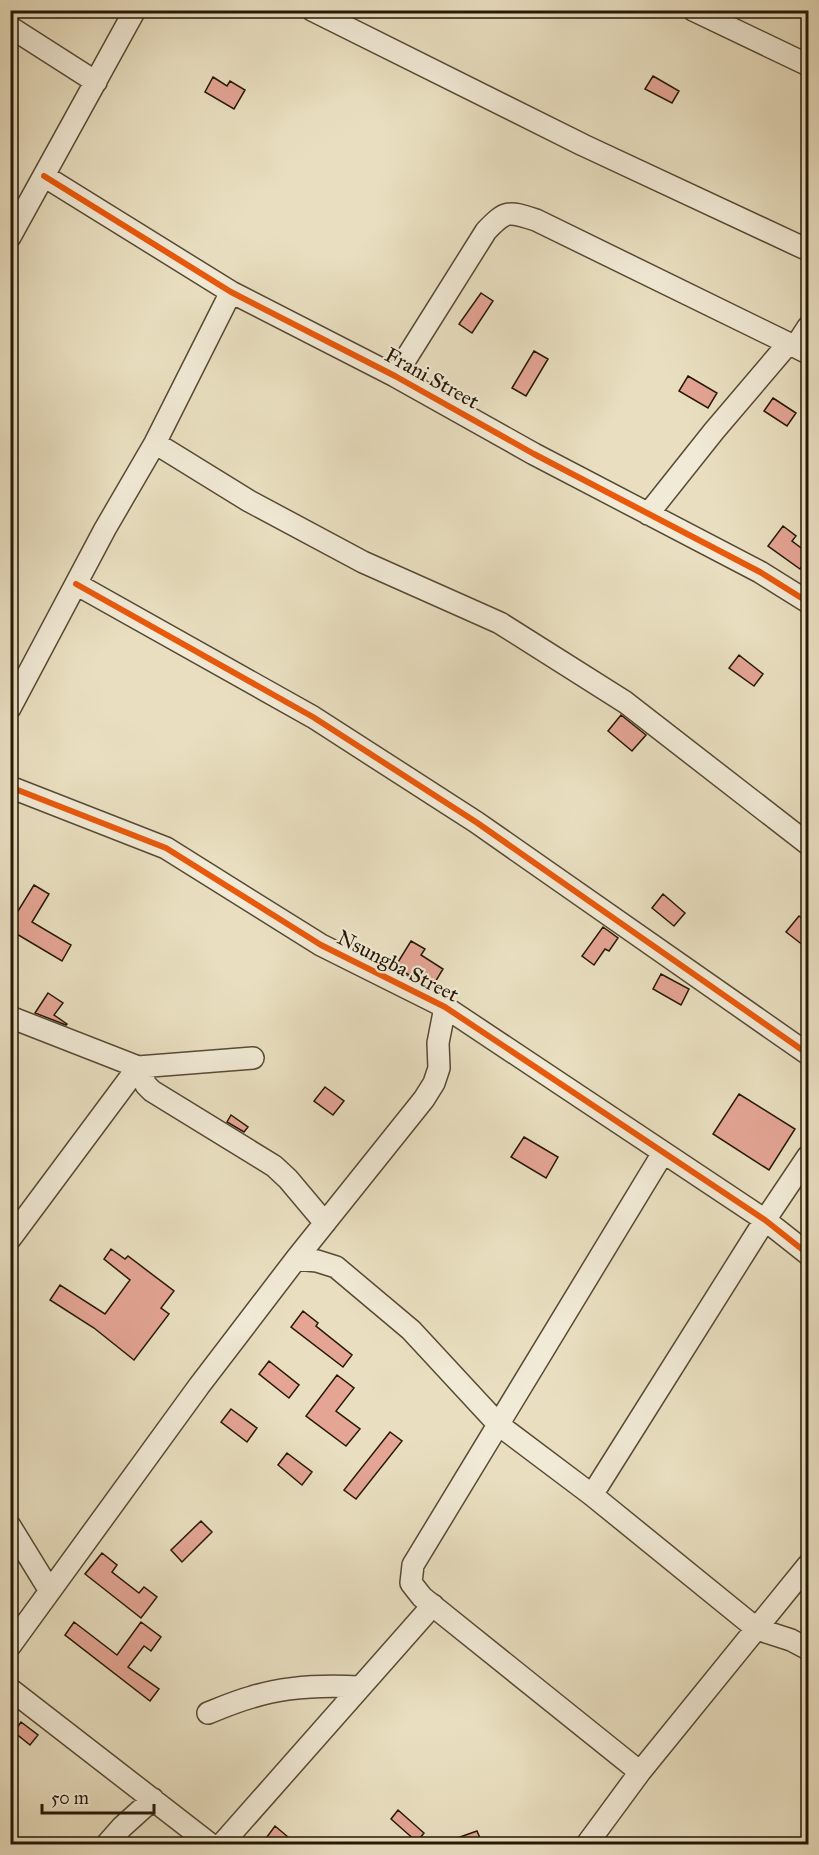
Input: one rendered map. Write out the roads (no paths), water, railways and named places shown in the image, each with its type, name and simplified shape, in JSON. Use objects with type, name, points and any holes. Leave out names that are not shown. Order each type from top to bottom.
[{"type":"street","points":[[10,237],[135,10]]},
{"type":"street","points":[[312,10],[583,145],[808,250]]},
{"type":"street","points":[[693,10],[808,65]]},
{"type":"street","points":[[10,27],[96,82]]},
{"type":"street","name":"Frani Street","points":[[44,176],[231,292],[395,376],[524,448],[760,572],[808,602]]},
{"type":"street","points":[[395,376],[486,231],[501,216],[515,213],[536,220],[797,348]]},
{"type":"street","points":[[10,708],[155,443],[231,292]]},
{"type":"street","points":[[648,513],[714,431],[797,348],[808,327]]},
{"type":"street","points":[[155,443],[249,501],[363,562],[500,622],[625,702],[808,844]]},
{"type":"street","points":[[76,584],[313,717],[476,822],[808,1054]]},
{"type":"street","name":"Nsungba Street","points":[[10,787],[166,848],[321,945],[445,1006],[765,1220],[808,1254]]},
{"type":"street","points":[[10,1646],[199,1386],[296,1259],[424,1099],[434,1083],[439,1068],[438,1043],[445,1006]]},
{"type":"street","points":[[10,1017],[138,1067],[253,1059]]},
{"type":"street","points":[[138,1067],[146,1085],[160,1097],[274,1166],[325,1223]]},
{"type":"street","points":[[10,1239],[138,1067]]},
{"type":"street","points":[[640,1772],[422,1597],[411,1583],[413,1565],[663,1153]]},
{"type":"street","points":[[592,1495],[765,1220],[808,1156]]},
{"type":"street","points":[[296,1259],[317,1261],[336,1267],[411,1330],[499,1425],[592,1495],[757,1629],[791,1640],[808,1649]]},
{"type":"street","points":[[10,1526],[50,1591]]},
{"type":"street","points":[[587,1845],[640,1772],[808,1565]]},
{"type":"street","points":[[222,1845],[433,1605]]},
{"type":"street","points":[[208,1713],[255,1696],[295,1689],[330,1686],[360,1687]]},
{"type":"street","points":[[10,1689],[210,1845]]},
{"type":"street","points":[[107,1845],[122,1827],[153,1799]]}]
